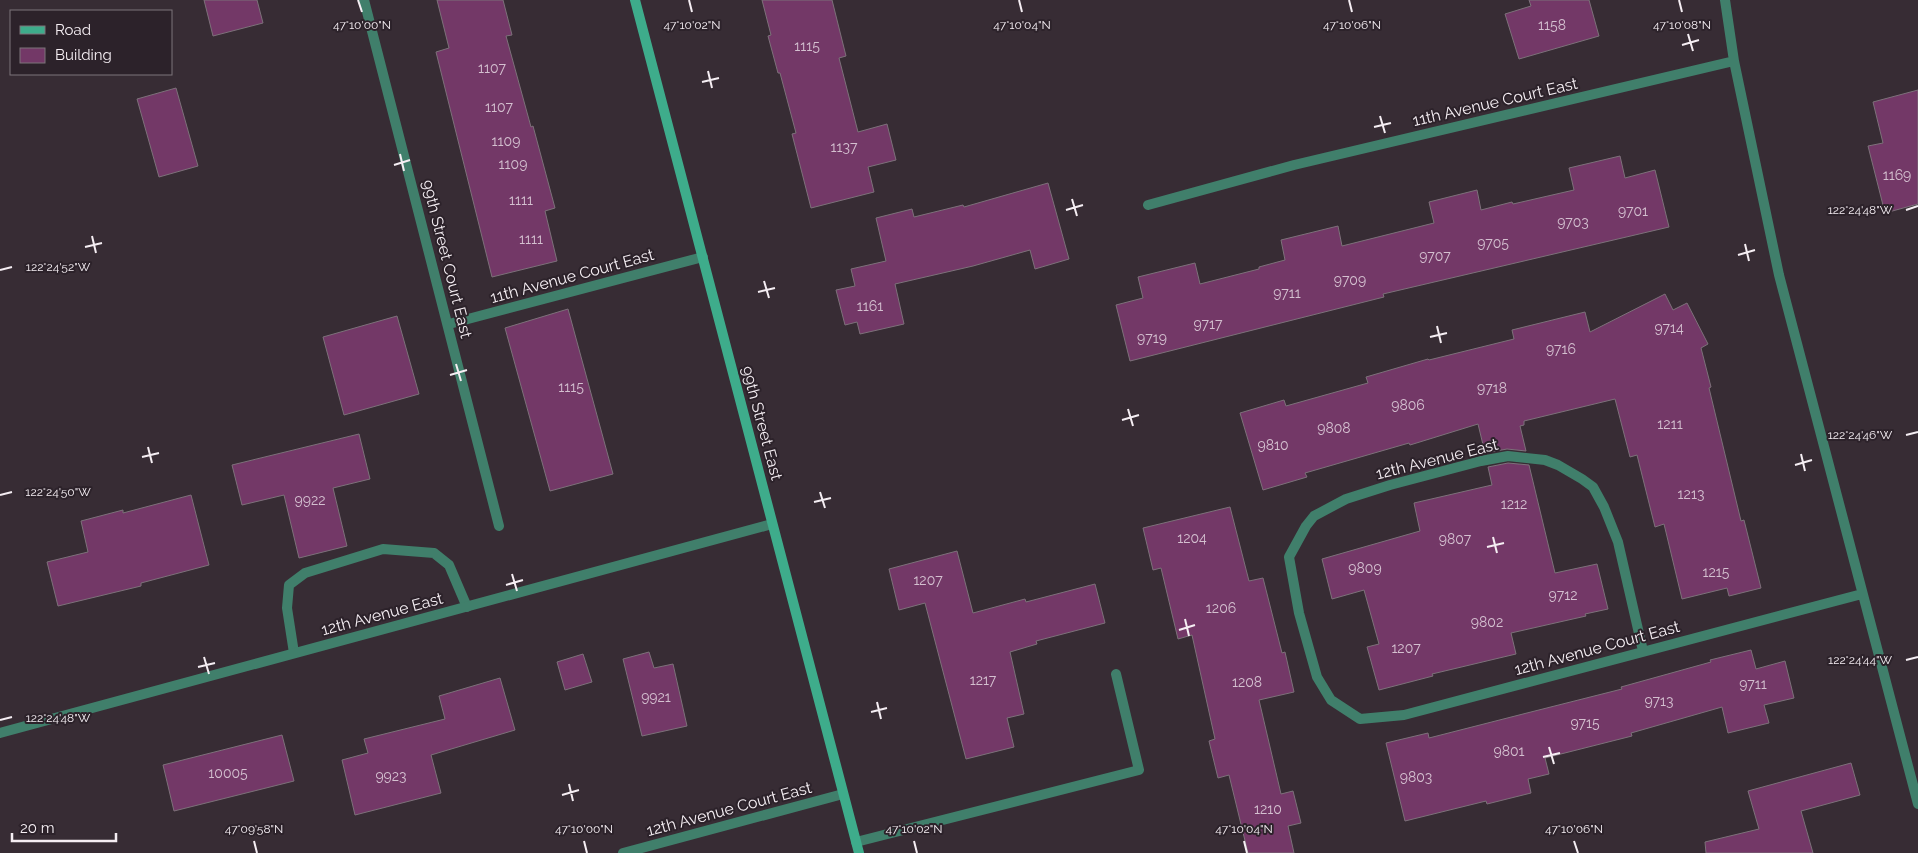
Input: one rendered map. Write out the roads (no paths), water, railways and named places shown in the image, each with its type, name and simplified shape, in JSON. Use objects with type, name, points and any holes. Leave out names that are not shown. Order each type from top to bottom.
[{"type":"street","name":"99th Street Court East","points":[[364,0],[449,324],[499,526]]},
{"type":"street","name":"99th Street East","points":[[635,0],[859,853]]},
{"type":"street","points":[[1725,0],[1734,61],[1779,275],[1918,804]]},
{"type":"street","name":"11th Avenue Court East","points":[[1148,205],[1294,165],[1734,61]]},
{"type":"street","name":"11th Avenue Court East","points":[[449,324],[703,257]]},
{"type":"street","name":"12th Avenue East","points":[[1342,708],[1331,700],[1317,677],[1299,613],[1290,557],[1306,526],[1314,516],[1346,499],[1390,485],[1481,461],[1508,456],[1545,460],[1558,465],[1593,487],[1604,507],[1618,542],[1643,651]]},
{"type":"street","name":"12th Avenue East","points":[[0,733],[772,524]]},
{"type":"street","points":[[294,654],[287,608],[289,585],[305,573],[383,550],[434,554],[449,565],[467,607]]},
{"type":"street","name":"12th Avenue Court East","points":[[1342,708],[1360,719],[1404,715],[1862,594]]},
{"type":"street","points":[[856,842],[1139,770],[1116,674]]},
{"type":"street","name":"12th Avenue Court East","points":[[623,853],[843,794]]}]
